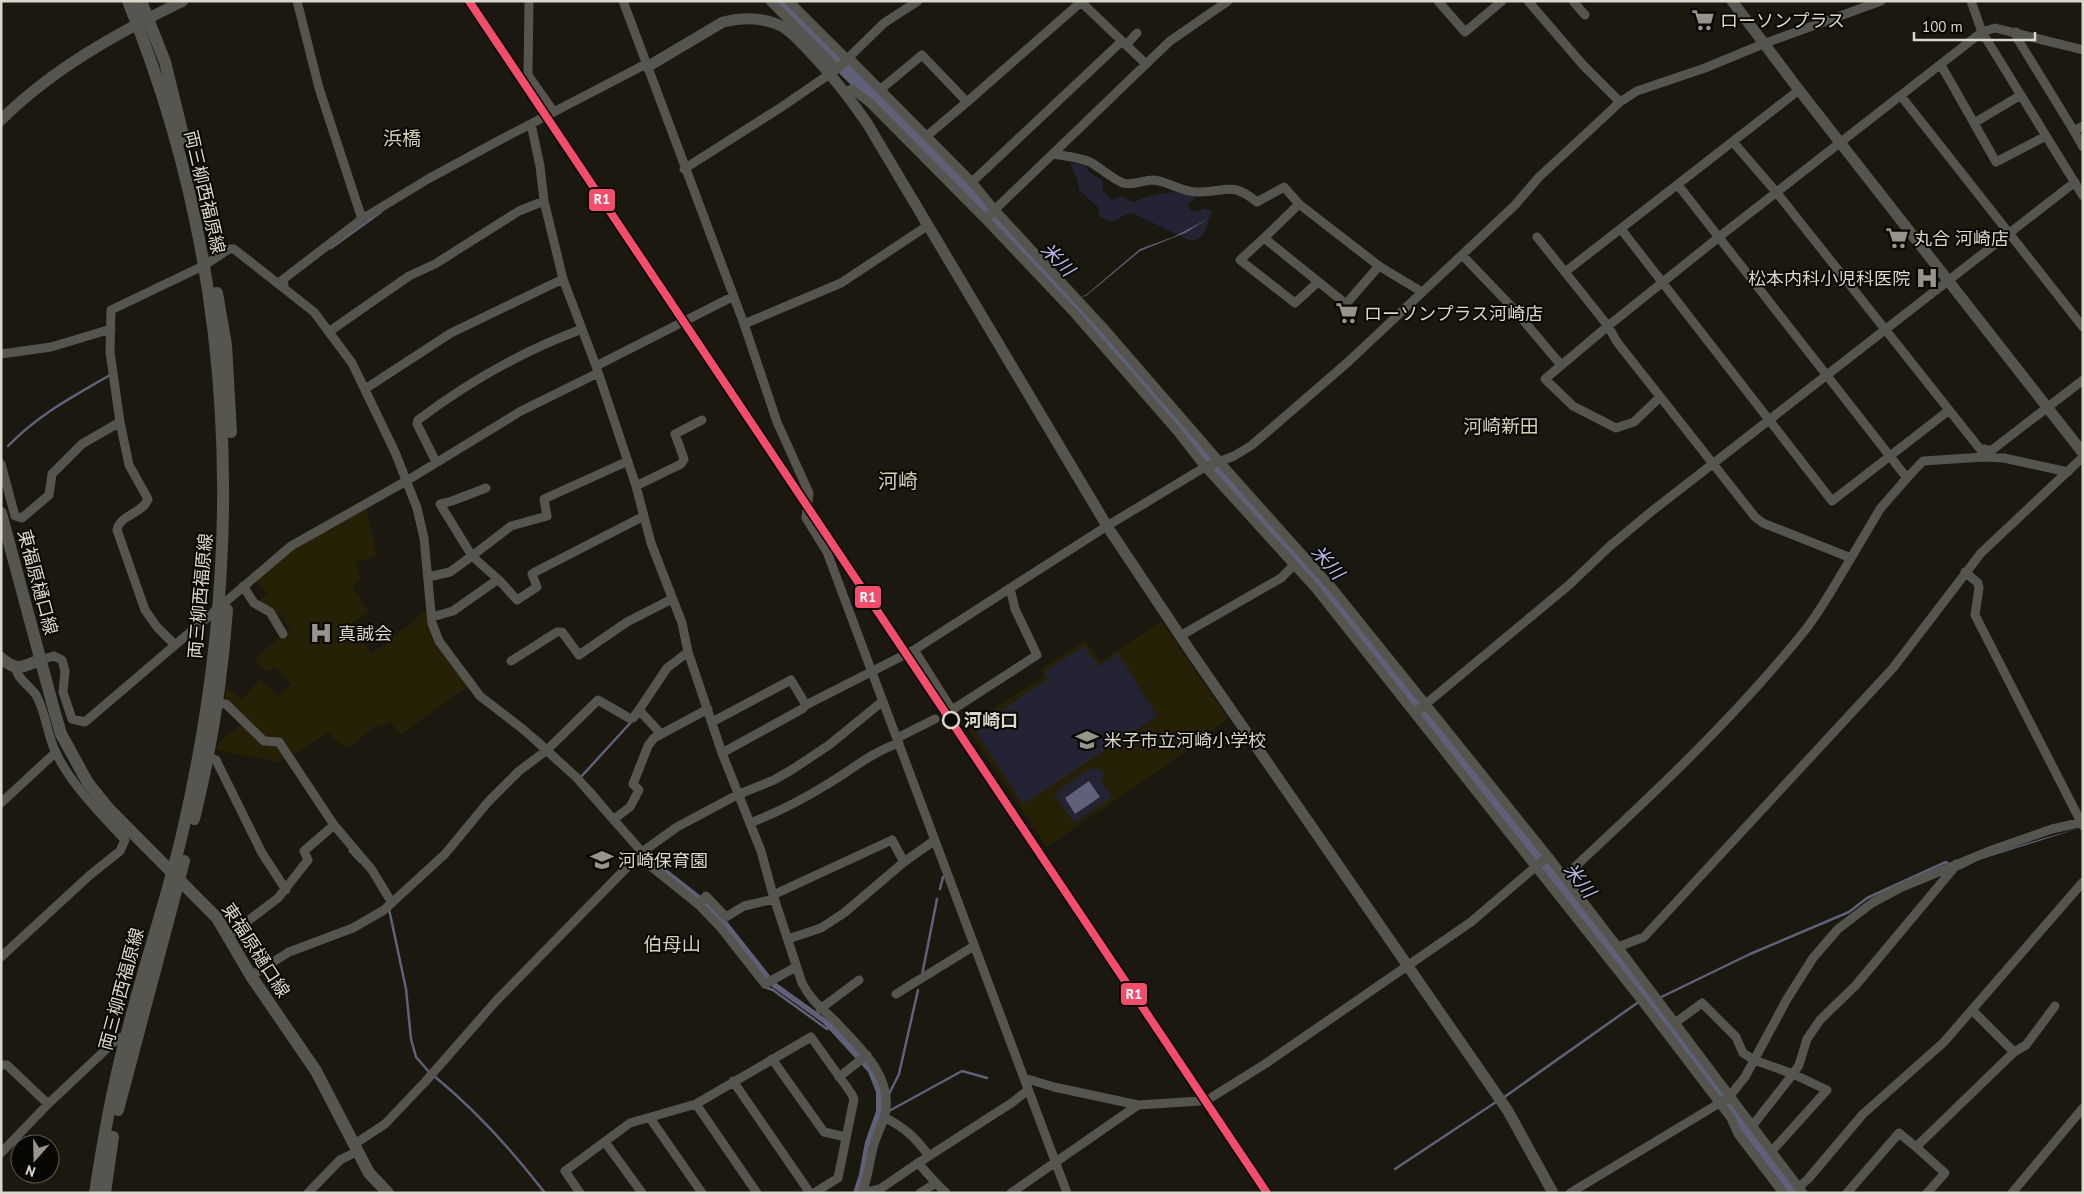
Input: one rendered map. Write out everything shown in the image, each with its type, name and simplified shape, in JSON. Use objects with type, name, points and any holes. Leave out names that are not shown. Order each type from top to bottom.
[{"type":"main road","name":"両三柳西福原線","points":[[95,1193],[126,1035],[176,876],[202,739],[231,560],[232,467],[226,345],[165,62],[143,21],[128,1]]},
{"type":"main road","name":"両三柳西福原線","points":[[141,1],[143,21]]},
{"type":"main road","name":"東福原樋口線","points":[[1,513],[61,734],[76,763],[109,809],[217,918],[251,976],[316,1071],[369,1174],[388,1193]]},
{"type":"main road","name":"両三柳西福原線","points":[[105,1193],[115,1121],[176,876],[208,757],[217,703],[223,603]]},
{"type":"main road","points":[[1,658],[16,668]]},
{"type":"main road","name":"東福原樋口線","points":[[16,668],[40,660]]},
{"type":"street","points":[[1,120],[44,83],[143,21],[183,1]]},
{"type":"street","points":[[297,1],[319,88],[362,219]]},
{"type":"street","points":[[529,1],[528,75],[554,112]]},
{"type":"street","points":[[623,1],[732,297],[744,324],[777,422],[809,494],[806,518],[827,552],[1067,1193]]},
{"type":"street","points":[[770,1],[841,65]]},
{"type":"street","points":[[789,1],[841,65],[845,91],[867,123],[1107,526],[1180,636],[1508,1112],[1553,1193]]},
{"type":"street","points":[[684,168],[780,108],[841,65],[884,23],[918,1]]},
{"type":"street","points":[[985,218],[1170,41],[1228,1]]},
{"type":"street","points":[[1438,1],[1466,32],[1502,1]]},
{"type":"street","points":[[1528,1],[1583,65],[1620,102]]},
{"type":"street","points":[[1573,1],[1585,16]]},
{"type":"street","points":[[1732,1],[1763,44],[2083,453]]},
{"type":"street","points":[[722,753],[806,705],[914,650],[1107,526],[1213,465],[1252,445],[1348,362],[1620,102],[1637,91],[1705,68],[1763,44],[1881,1]]},
{"type":"street","points":[[1971,1],[1982,32],[2083,196]]},
{"type":"street","points":[[928,136],[1082,2],[1146,64]]},
{"type":"street","points":[[282,286],[284,284],[281,280],[362,219],[428,179],[554,112],[647,66],[723,22],[752,18],[785,28],[881,89],[972,182],[995,210],[1103,327],[1415,713],[1542,861],[1564,877],[1675,1023],[1726,1100],[1738,1134],[1783,1193]]},
{"type":"street","points":[[1660,397],[1634,422],[1616,428],[1574,406],[1545,379],[1719,237],[1982,32],[1995,28],[2016,32],[2082,53]]},
{"type":"street","points":[[2016,32],[2016,38],[2083,147]]},
{"type":"street","points":[[972,182],[1137,33]]},
{"type":"street","points":[[881,89],[922,55],[968,102]]},
{"type":"street","points":[[1941,65],[1996,162],[2046,136]]},
{"type":"street","points":[[845,91],[852,89],[870,102],[985,218],[1074,313],[1176,430],[1213,465],[1335,590],[1425,704],[1542,861],[1726,1100],[1753,1125],[1801,1190],[1808,1179],[1863,1114],[1930,1056],[2083,882]]},
{"type":"street","points":[[1564,272],[1799,90]]},
{"type":"street","points":[[1974,123],[2021,95]]},
{"type":"street","points":[[1901,96],[2083,327]]},
{"type":"street","points":[[531,124],[540,166],[544,201],[563,279],[597,369],[628,461],[651,543],[682,623],[688,652],[722,753],[737,795],[761,851],[796,967],[808,994],[820,1009],[830,1016],[867,1055],[876,1067],[882,1080],[886,1100],[884,1116],[873,1148],[868,1175],[862,1193]]},
{"type":"street","points":[[2074,132],[2083,126]]},
{"type":"street","points":[[1733,142],[1777,193],[1980,449],[1985,453],[2004,458],[2068,472]]},
{"type":"street","points":[[1053,154],[1088,161],[1123,183],[1135,184],[1150,180],[1162,182],[1183,190],[1197,192],[1234,188],[1246,193],[1257,202],[1284,187],[1299,204],[1378,266],[1422,292]]},
{"type":"street","points":[[1415,713],[1569,585],[1652,510],[1827,376],[2074,182]]},
{"type":"street","points":[[1678,185],[1906,478]]},
{"type":"street","points":[[330,331],[409,276],[435,264],[519,210],[544,201]]},
{"type":"street","points":[[1299,204],[1240,260],[1295,303],[1318,282]]},
{"type":"street","points":[[744,324],[842,283],[927,226]]},
{"type":"street","points":[[1621,229],[1832,501],[1948,411]]},
{"type":"street","points":[[1538,237],[1608,326],[1617,342],[1755,517],[1763,523],[1851,558]]},
{"type":"street","points":[[1264,238],[1346,304],[1378,266]]},
{"type":"street","points":[[175,645],[157,627],[145,610],[117,530],[120,523],[145,505],[148,498],[129,465],[120,422],[110,352],[111,310],[208,262],[229,249],[234,249],[314,312],[352,363],[408,480],[417,508],[424,538],[432,623],[439,641],[480,696],[547,750],[576,777],[614,819],[640,854],[702,902],[764,984],[796,967]]},
{"type":"street","points":[[1462,255],[1512,307],[1561,365]]},
{"type":"street","points":[[364,389],[451,333],[563,279]]},
{"type":"street","points":[[40,660],[54,656],[62,660],[65,671],[63,692],[72,719],[85,722],[291,546],[408,480],[521,411],[732,297]]},
{"type":"street","points":[[1,354],[51,347],[110,329]]},
{"type":"street","points":[[436,462],[417,424],[418,420],[482,377],[546,342],[582,329]]},
{"type":"street","points":[[1564,877],[1700,748],[1774,667],[1808,627],[1880,509],[1923,461],[1985,453],[1992,450],[2083,380]]},
{"type":"street","points":[[636,486],[681,464],[684,454],[675,434],[702,420]]},
{"type":"street","points":[[1,464],[15,516],[22,518],[49,495],[52,474],[82,444],[120,422]]},
{"type":"street","points":[[1618,947],[1644,937],[1893,668],[1981,553],[2083,457]]},
{"type":"street","points":[[428,577],[450,572],[511,526],[547,516],[544,499],[628,461]]},
{"type":"street","points":[[486,488],[440,504],[472,556],[517,600],[537,587],[532,574],[644,516]]},
{"type":"street","points":[[1180,636],[1281,578],[1294,565]]},
{"type":"street","points":[[1570,1193],[1726,1100],[1745,1077],[1787,999],[1813,958],[1838,929],[1872,903],[1902,887],[1956,864],[2052,829],[2082,823],[1975,615],[1978,583],[1965,572]]},
{"type":"street","points":[[432,617],[453,611],[497,580]]},
{"type":"street","points":[[243,586],[254,603],[270,612],[283,634]]},
{"type":"street","points":[[914,650],[952,710],[1037,655],[1015,610],[1010,588]]},
{"type":"street","points":[[511,661],[557,632],[562,632],[579,654],[627,622],[672,599]]},
{"type":"street","points":[[251,976],[289,952],[353,928],[384,910],[445,854],[488,802],[513,777],[547,750],[598,700],[629,718],[633,718],[667,668],[688,652]]},
{"type":"street","points":[[1,957],[90,875],[120,851],[125,840],[87,800],[56,752],[36,696],[17,674],[16,668]]},
{"type":"street","points":[[712,722],[792,680],[806,705]]},
{"type":"street","points":[[308,1193],[340,1160],[385,1124],[425,1082],[496,1001],[640,854],[677,827],[737,795],[774,780],[793,769],[829,746],[884,701]]},
{"type":"street","points":[[217,703],[226,704],[264,741],[276,743],[334,825],[372,870],[392,903]]},
{"type":"street","points":[[614,819],[630,807],[639,790],[633,784],[648,746],[654,738],[708,709]]},
{"type":"street","points":[[639,710],[661,734]]},
{"type":"street","points":[[750,823],[773,814],[826,786],[867,758],[935,719]]},
{"type":"street","points":[[3,800],[56,752]]},
{"type":"street","points":[[208,757],[216,760],[262,853],[286,890]]},
{"type":"street","points":[[228,936],[286,890],[308,860],[304,851],[334,825]]},
{"type":"street","points":[[702,902],[706,896],[726,917],[744,906],[774,897],[892,840],[904,862]]},
{"type":"street","points":[[788,939],[821,928],[844,913],[904,862],[935,840]]},
{"type":"street","points":[[1212,1097],[1408,967],[1471,922],[1542,861]]},
{"type":"street","points":[[1753,1125],[1793,1074],[1807,1039],[1820,1020],[1856,984],[1956,864]]},
{"type":"street","points":[[896,994],[974,946]]},
{"type":"street","points":[[820,1009],[859,980]]},
{"type":"street","points":[[1675,1023],[1702,1003],[1736,1037],[1744,1053],[1754,1060],[1793,1074],[1826,1090],[1772,1151]]},
{"type":"street","points":[[1916,1147],[2014,1052],[2026,1045],[2055,1006]]},
{"type":"street","points":[[1972,1010],[2014,1052]]},
{"type":"street","points":[[1,1153],[48,1104],[116,1040],[126,1035]]},
{"type":"street","points":[[580,1193],[565,1171],[630,1123],[696,1104],[811,1037],[854,1100],[838,1178],[814,1193]]},
{"type":"street","points":[[839,1076],[867,1055]]},
{"type":"street","points":[[772,1059],[824,1132],[846,1137]]},
{"type":"street","points":[[1,1065],[7,1065],[48,1104]]},
{"type":"street","points":[[1024,1078],[1054,1087],[1138,1104],[1200,1101]]},
{"type":"street","points":[[733,1081],[810,1193]]},
{"type":"street","points":[[862,1193],[880,1189],[1028,1090]]},
{"type":"street","points":[[696,1104],[757,1193]]},
{"type":"street","points":[[1010,1193],[1056,1163],[1138,1104]]},
{"type":"street","points":[[2012,1193],[2083,1108]]},
{"type":"street","points":[[884,1116],[904,1127],[929,1156]]},
{"type":"street","points":[[650,1118],[702,1193]]},
{"type":"street","points":[[1847,1193],[1900,1133],[1945,1173],[1927,1193]]},
{"type":"street","points":[[605,1142],[642,1193]]},
{"type":"street","points":[[918,1163],[946,1193]]},
{"type":"street","points":[[920,1193],[936,1183]]},
{"type":"shaded area","points":[[1070,163],[1085,164],[1090,173],[1102,180],[1103,190],[1112,200],[1120,196],[1133,202],[1171,192],[1194,195],[1195,198],[1188,204],[1190,210],[1196,212],[1205,208],[1212,212],[1203,234],[1191,241],[1132,213],[1112,221],[1104,219],[1099,216],[1098,207],[1079,190],[1078,182]]},
{"type":"shaded area","points":[[1208,219],[1185,233],[1140,251],[1086,296],[1080,297],[1086,295],[1140,249],[1173,237]]},
{"type":"shaded area","name":"真誠会","points":[[366,506],[377,555],[369,559],[356,561],[360,579],[352,586],[368,611],[350,625],[372,654],[429,608],[430,620],[468,685],[467,687],[400,735],[390,721],[381,727],[378,724],[348,748],[334,739],[330,731],[291,757],[290,755],[279,762],[217,750],[219,742],[248,719],[225,698],[227,688],[242,699],[260,679],[278,696],[291,684],[275,667],[267,672],[254,659],[290,629],[281,615],[277,618],[259,601],[268,594],[256,580],[294,548]]},
{"type":"shaded area","name":"米子市立河崎小学校","points":[[1161,621],[1228,718],[1176,759],[1047,847],[970,733],[971,723],[1043,677],[1041,669],[1085,640],[1100,662]]},
{"type":"shaded area","points":[[1084,646],[1099,666],[1118,653],[1157,716],[1023,804],[977,734],[978,726],[1048,679],[1044,672]]},
{"type":"shaded area","points":[[486,698],[539,737],[570,766],[595,791],[646,853],[706,900],[726,920],[775,982],[832,1023],[869,1062],[878,1076],[883,1096],[882,1116],[860,1193],[853,1193],[865,1142],[876,1111],[876,1092],[868,1072],[823,1023],[764,981],[734,940],[648,862],[596,796]]},
{"type":"shaded area","points":[[1092,767],[1095,770],[1099,768],[1105,777],[1101,780],[1112,797],[1074,823],[1054,793]]},
{"type":"shaded area","points":[[1089,781],[1100,797],[1075,814],[1065,798]]},
{"type":"shaded area","points":[[2080,828],[1979,860],[1957,871],[1977,860],[1994,854]]},
{"type":"waterway","name":"米川","points":[[777,1],[930,153],[1086,317],[1135,377],[1252,510],[1329,593],[1672,1028],[1798,1193]]},
{"type":"waterway","points":[[331,248],[381,212]]},
{"type":"waterway","points":[[8,446],[44,415],[110,375]]},
{"type":"waterway","points":[[580,778],[632,721]]},
{"type":"waterway","points":[[350,851],[360,862]]},
{"type":"waterway","points":[[1651,1002],[1750,954],[1849,912],[1867,898],[1946,862],[1950,865]]},
{"type":"waterway","points":[[940,889],[943,877]]},
{"type":"waterway","points":[[922,975],[937,899]]},
{"type":"waterway","points":[[389,909],[406,989],[411,1039],[416,1057],[430,1073]]},
{"type":"waterway","points":[[765,987],[773,990],[827,1029],[830,1027]]},
{"type":"waterway","points":[[889,1094],[899,1074],[918,990]]},
{"type":"waterway","points":[[1503,1098],[1647,996]]},
{"type":"waterway","points":[[889,1111],[962,1071],[987,1078]]},
{"type":"waterway","points":[[434,1076],[493,1131],[545,1193]]},
{"type":"waterway","points":[[1395,1169],[1496,1102]]},
{"type":"transit line","name":"R1","points":[[469,1],[1267,1193]]},
{"type":"place","name":"ローソンプラス","points":[[1703,20]]},
{"type":"place","name":"丸合 河崎店","points":[[1897,238]]},
{"type":"place","name":"松本内科小児科医院","points":[[1927,278]]},
{"type":"place","name":"ローソンプラス河崎店","points":[[1347,313]]},
{"type":"place","name":"真誠会","points":[[321,633]]},
{"type":"place","name":"河崎口","points":[[951,720]]},
{"type":"place","name":"米子市立河崎小学校","points":[[1087,740]]},
{"type":"place","name":"河崎保育園","points":[[602,860]]},
{"type":"district","name":"浜橋","points":[[402,138]]},
{"type":"district","name":"河崎新田","points":[[1501,426]]},
{"type":"district","name":"河崎","points":[[898,481]]},
{"type":"district","name":"伯母山","points":[[672,944]]}]
